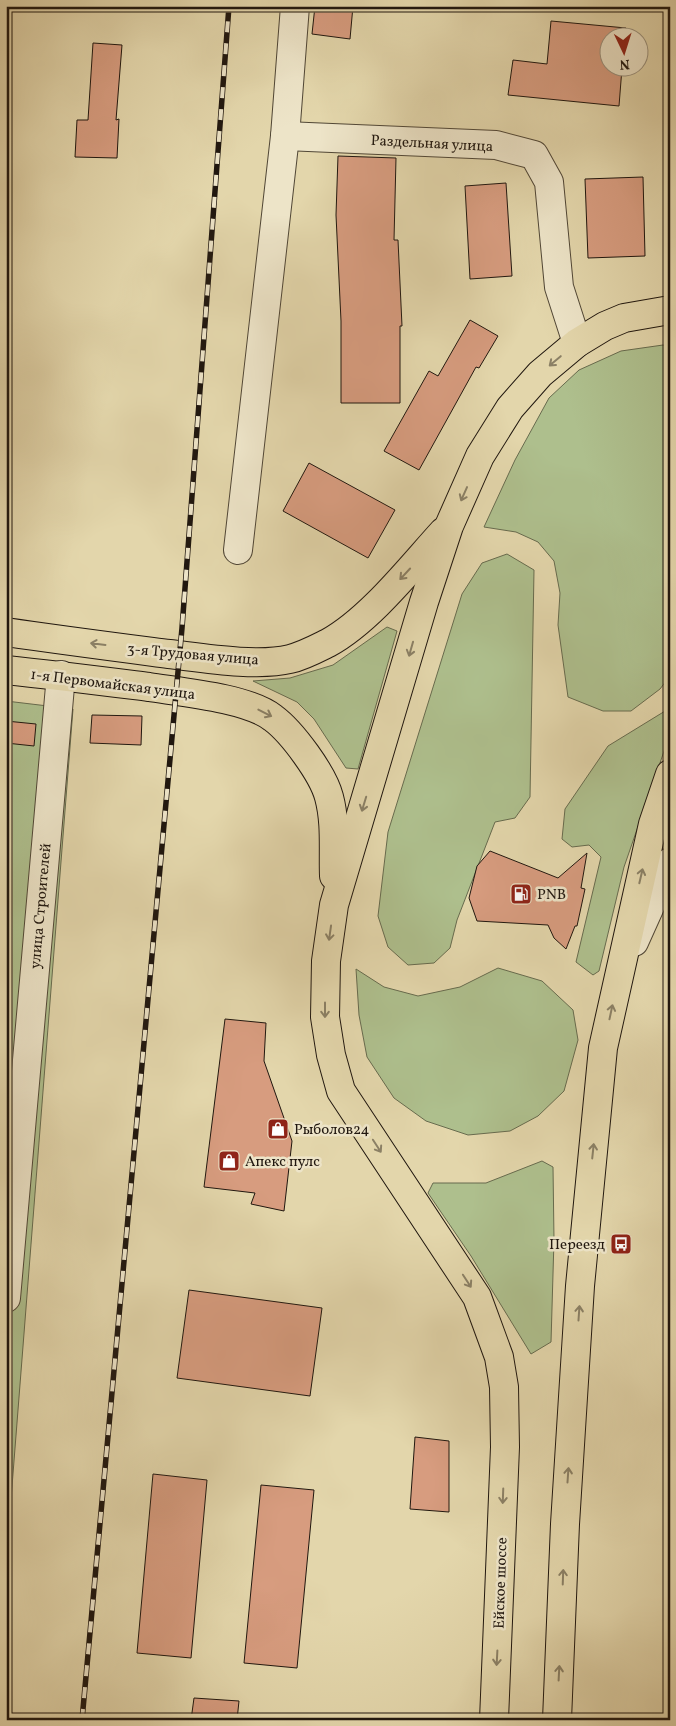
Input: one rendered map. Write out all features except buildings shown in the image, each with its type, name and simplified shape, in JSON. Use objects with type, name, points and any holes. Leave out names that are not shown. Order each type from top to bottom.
[{"type":"main road","points":[[334,905],[424,602],[450,526],[480,456],[510,408],[540,374],[577,343],[605,326],[624,318],[670,310]]},
{"type":"main road","points":[[643,314],[670,319]]},
{"type":"main road","name":"3-я Трудовая улица","points":[[6,632],[233,661],[290,659],[330,642],[356,622],[381,600],[450,526]]},
{"type":"main road","name":"1-я Первомайская улица","points":[[6,670],[61,675],[219,698],[253,707],[273,717],[313,763],[329,796],[333,817],[334,905]]},
{"type":"main road","points":[[557,1720],[565,1524],[580,1286],[603,1048],[653,824],[670,774]]},
{"type":"main road","name":"Ейское шоссе","points":[[334,905],[326,961],[325,1017],[331,1055],[341,1091],[477,1298],[500,1357],[504,1387],[505,1447],[500,1615],[494,1720]]},
{"type":"street","points":[[238,550],[285,136],[295,6]]},
{"type":"street","name":"Раздельная улица","points":[[285,136],[496,145],[534,155],[549,182],[559,287],[577,343]]},
{"type":"street","name":"улица Строителей","points":[[6,1298],[61,675]]},
{"type":"street","points":[[619,975],[670,862]]},
{"type":"green space","points":[[663,345],[670,346],[670,676],[660,689],[631,711],[603,711],[568,697],[558,625],[560,593],[554,561],[538,542],[516,532],[484,527],[515,460],[549,398],[579,370],[621,351]]},
{"type":"green space","points":[[507,554],[534,570],[530,797],[515,818],[495,822],[457,920],[450,948],[434,963],[408,965],[388,947],[378,916],[388,832],[462,594],[482,563]]},
{"type":"green space","points":[[387,627],[397,631],[358,769],[346,768],[314,719],[297,702],[253,681],[290,678],[333,665]]},
{"type":"green space","points":[[6,701],[73,709],[6,1563]]},
{"type":"green space","points":[[670,708],[670,734],[624,867],[599,971],[593,975],[576,962],[601,857],[589,845],[572,847],[562,839],[565,809],[608,746]]},
{"type":"green space","points":[[498,968],[542,981],[573,1010],[578,1040],[564,1091],[538,1116],[510,1131],[468,1135],[426,1121],[394,1098],[367,1057],[359,1015],[356,969],[384,987],[418,996],[460,987]]},
{"type":"green space","points":[[542,1161],[553,1167],[554,1240],[551,1342],[531,1354],[471,1256],[428,1193],[433,1183],[486,1183]]},
{"type":"railway","points":[[82,1720],[182,628],[229,6]]},
{"type":"place","name":"PNB","points":[[521,894]]},
{"type":"place","name":"Рыболов24","points":[[278,1129]]},
{"type":"place","name":"Апекс пулс","points":[[229,1161]]},
{"type":"place","name":"Переезд","points":[[621,1244]]}]
